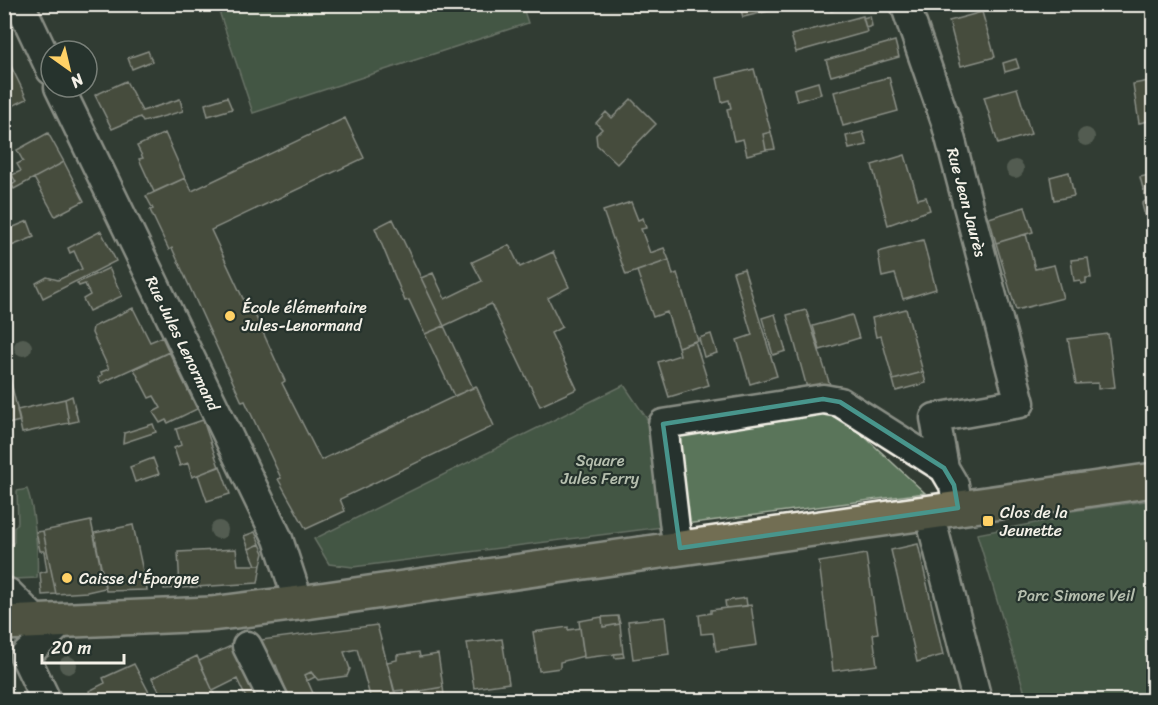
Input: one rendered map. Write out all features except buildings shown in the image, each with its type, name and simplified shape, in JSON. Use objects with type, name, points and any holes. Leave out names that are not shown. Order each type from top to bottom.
[{"type":"main road","points":[[35,621],[211,614],[299,603],[1154,480]]},
{"type":"street","points":[[20,4],[39,44]]},
{"type":"street","name":"Rue Jean Jaurès","points":[[905,4],[946,122],[1020,403],[935,418],[944,468]]},
{"type":"street","name":"Rue Jules Lenormand","points":[[65,99],[278,539],[299,603]]},
{"type":"street","points":[[680,548],[675,529],[663,424],[823,399],[840,402],[944,468],[954,485],[943,510],[977,700]]},
{"type":"street","points":[[4,593],[8,593],[35,621],[25,656],[46,700]]},
{"type":"street","points":[[247,646],[274,700]]},
{"type":"street","points":[[4,651],[30,700]]},
{"type":"highlighted area","points":[[823,399],[840,402],[944,468],[954,485],[958,508],[680,548],[663,424]]},
{"type":"green space","points":[[217,5],[522,5],[528,23],[253,113]]},
{"type":"green space","name":"Square Jules Ferry","points":[[624,385],[653,428],[836,410],[925,493],[353,567],[329,564],[314,539]]},
{"type":"green space","points":[[27,489],[35,532],[37,578],[14,579],[5,571],[5,551],[14,542],[14,528],[18,523],[17,491]]},
{"type":"green space","name":"Parc Simone Veil","points":[[1153,500],[1153,700],[1027,700],[977,534],[1057,519],[1057,513]]},
{"type":"place","name":"École élémentaire Jules-Lenormand","points":[[230,316]]},
{"type":"place","name":"Clos de la Jeunette","points":[[988,521]]},
{"type":"place","name":"Caisse d'Épargne","points":[[67,578]]}]
